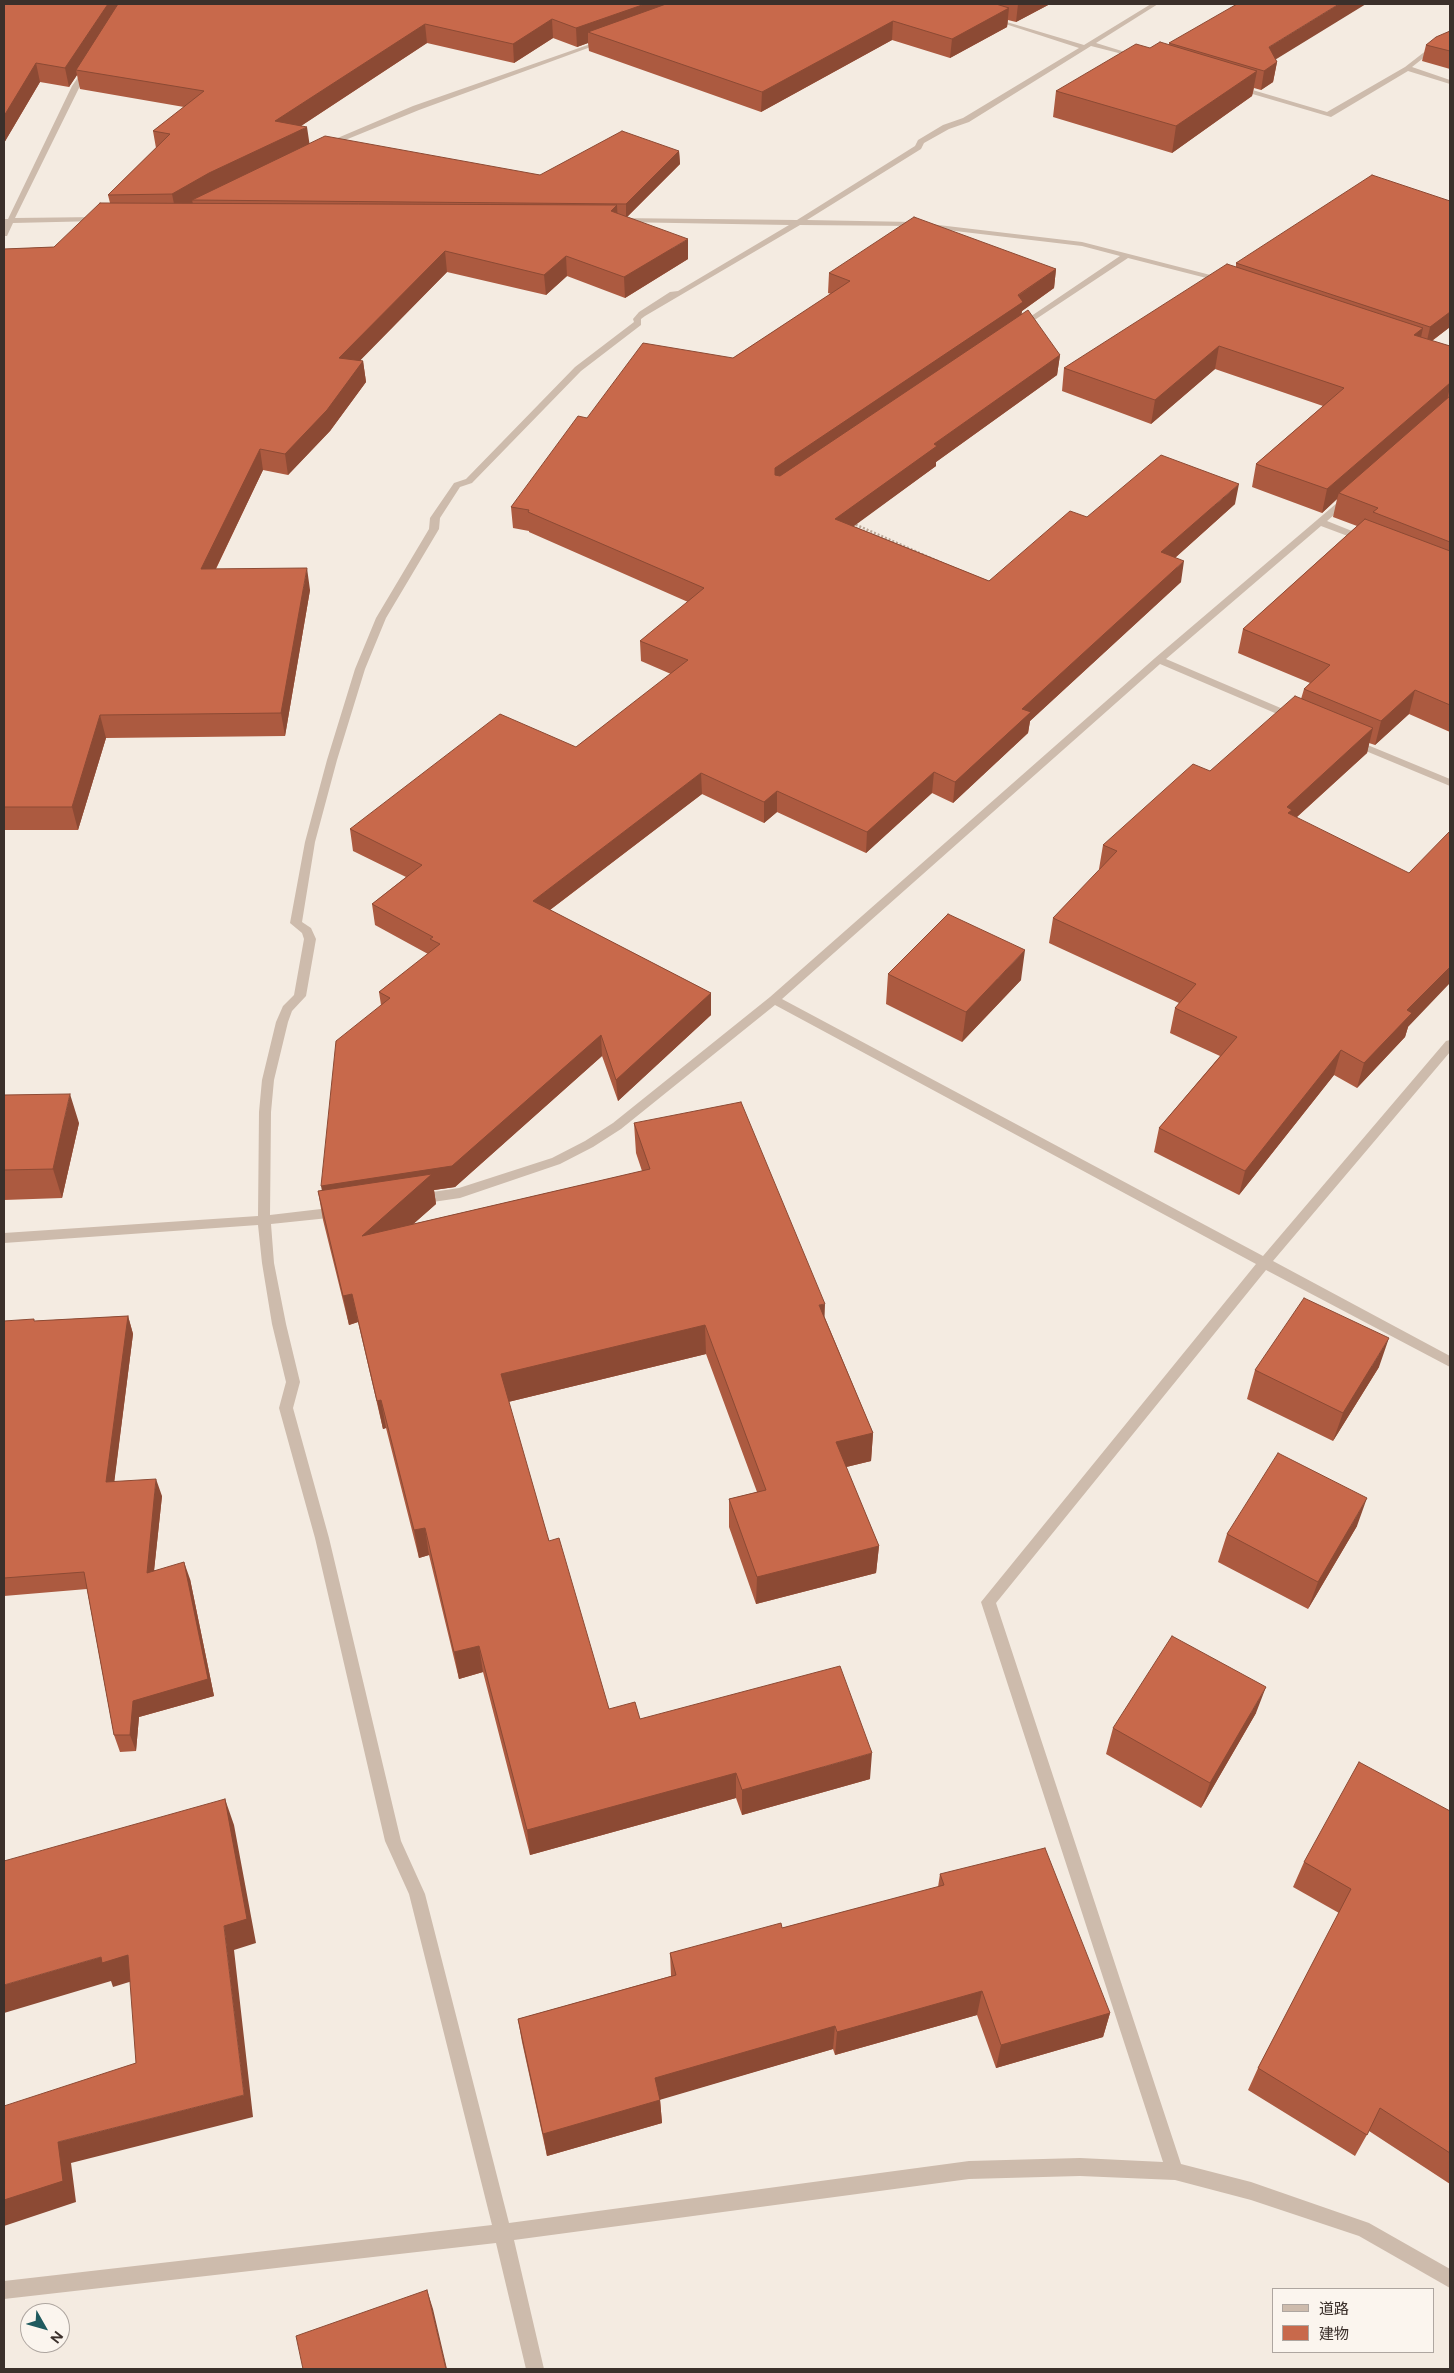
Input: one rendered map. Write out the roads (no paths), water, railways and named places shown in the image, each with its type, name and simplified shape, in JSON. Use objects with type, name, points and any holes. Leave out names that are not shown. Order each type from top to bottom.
[{"type":"street","points":[[535,2369],[503,2233],[417,1894],[392,1842],[322,1538],[286,1408],[293,1382],[277,1316],[268,1263],[264,1220],[265,1130],[268,1080],[286,1009],[300,996],[310,940],[307,931],[296,923],[310,842],[357,678],[381,618],[434,528],[435,518],[458,485],[469,481],[482,469],[578,369],[628,331],[638,322],[637,319],[642,314],[673,294],[685,290],[799,222],[918,147],[921,142],[946,127],[966,120],[1155,4]]},
{"type":"street","points":[[983,15],[1146,61]]},
{"type":"street","points":[[1232,86],[1328,115],[1407,68],[1450,34]]},
{"type":"street","points":[[321,146],[416,108],[609,40]]},
{"type":"street","points":[[4,234],[7,221],[76,86],[92,61]]},
{"type":"street","points":[[1407,68],[1450,82]]},
{"type":"street","points":[[7,221],[109,219]]},
{"type":"street","points":[[611,220],[913,224],[1082,244],[1228,283]]},
{"type":"street","points":[[1013,333],[1126,256]]},
{"type":"street","points":[[403,1202],[460,1193],[556,1161],[589,1144],[617,1126],[774,1000],[1159,660],[1356,490]]},
{"type":"street","points":[[1320,522],[1376,544]]},
{"type":"street","points":[[1159,660],[1305,722]]},
{"type":"street","points":[[1341,737],[1450,783]]},
{"type":"street","points":[[774,1000],[1450,1362]]},
{"type":"street","points":[[1175,2171],[988,1602],[1265,1262],[1450,1044]]},
{"type":"street","points":[[4,1238],[264,1220],[347,1210]]},
{"type":"street","points":[[4,2290],[503,2233],[969,2170],[1080,2167],[1175,2171],[1251,2191],[1363,2229],[1450,2278]]}]
